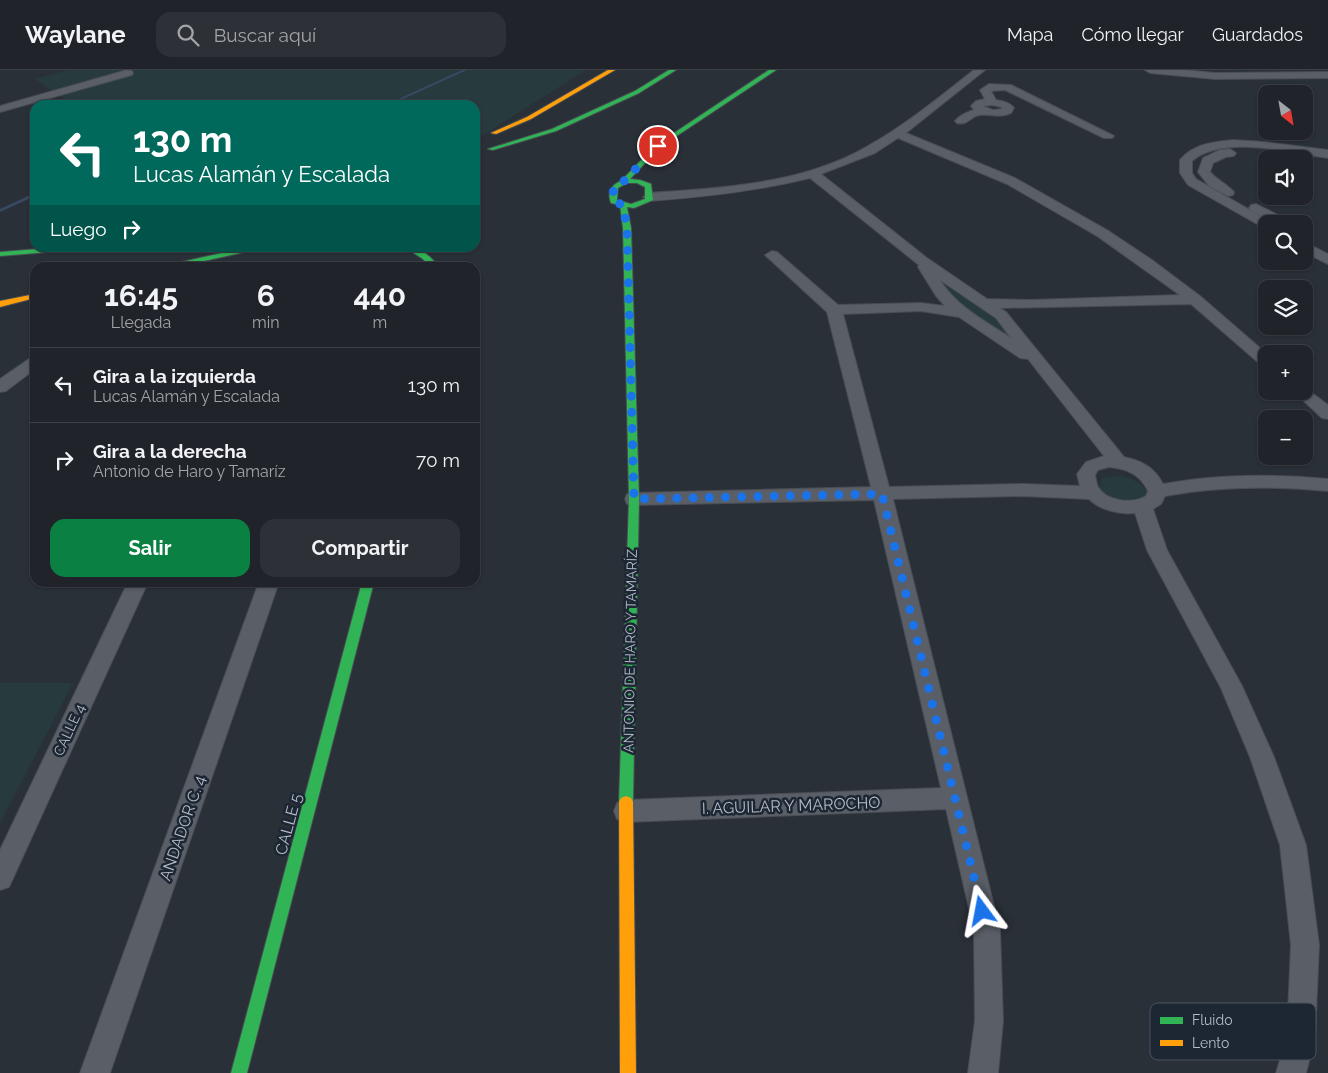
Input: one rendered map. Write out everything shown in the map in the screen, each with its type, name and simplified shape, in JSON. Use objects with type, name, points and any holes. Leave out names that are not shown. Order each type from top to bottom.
[{"type":"main road","points":[[550,92],[483,136],[529,118],[612,70]]},
{"type":"main road","points":[[583,104],[487,151],[554,130],[637,92],[673,70]]},
{"type":"main road","points":[[623,182],[658,146],[773,70]]},
{"type":"main road","points":[[636,169],[638,181],[649,193],[646,202],[629,205],[614,200],[612,194],[617,184],[638,181]]},
{"type":"main road","name":"ANTONIO DE HARO Y TAMARÍZ","points":[[627,228],[634,499],[626,811],[628,1073]]},
{"type":"main road","points":[[0,254],[30,252]]},
{"type":"main road","points":[[187,262],[235,252]]},
{"type":"main road","points":[[418,252],[429,262]]},
{"type":"main road","points":[[0,304],[30,297]]},
{"type":"main road","name":"CALLE 5","points":[[240,1073],[367,587]]},
{"type":"street","points":[[649,193],[692,194],[772,184],[813,174],[857,156],[898,134],[951,101],[980,70]]},
{"type":"street","points":[[1150,70],[1215,76],[1328,75]]},
{"type":"street","points":[[1269,75],[1291,70]]},
{"type":"street","points":[[32,100],[128,73]]},
{"type":"street","points":[[992,102],[985,90],[989,86],[1007,87],[1108,136]]},
{"type":"street","points":[[0,109],[30,101]]},
{"type":"street","points":[[951,101],[981,108],[997,114],[1007,111],[1008,108],[1005,105],[992,102],[981,108],[970,114],[962,121]]},
{"type":"street","points":[[951,101],[981,108]]},
{"type":"street","points":[[898,134],[1011,181],[1062,209],[1147,263],[1195,299],[1258,354]]},
{"type":"street","points":[[1258,220],[1192,182],[1186,174],[1186,160],[1200,149],[1227,144],[1256,145],[1328,154]]},
{"type":"street","points":[[1268,215],[1213,183],[1204,172],[1207,161],[1224,153],[1257,152],[1328,160]]},
{"type":"street","points":[[813,174],[922,261],[1004,317],[1046,369],[1092,432],[1109,462]]},
{"type":"street","name":"ANTONIO DE HARO Y TAMARÍZ","points":[[627,228],[629,205]]},
{"type":"street","points":[[1313,239],[1328,248]]},
{"type":"street","points":[[1313,251],[1328,260]]},
{"type":"street","points":[[772,255],[834,310],[882,494],[987,930],[989,1021],[983,1073]]},
{"type":"street","points":[[922,261],[945,298],[963,314],[984,326],[1046,369]]},
{"type":"street","points":[[945,298],[946,292],[952,290],[968,292]]},
{"type":"street","points":[[921,307],[945,298]]},
{"type":"street","points":[[986,303],[1032,304],[1195,299]]},
{"type":"street","points":[[984,326],[998,326],[1004,317],[1032,304]]},
{"type":"street","points":[[834,310],[921,307],[963,314]]},
{"type":"street","points":[[0,386],[30,365]]},
{"type":"street","points":[[1312,400],[1328,414]]},
{"type":"street","points":[[1149,475],[1159,491],[1158,498],[1143,508],[1131,509],[1115,506],[1103,501],[1089,487],[1086,474],[1092,466],[1109,462],[1129,464],[1149,475],[1196,484]]},
{"type":"street","points":[[1285,481],[1328,473]]},
{"type":"street","points":[[1159,491],[1196,484],[1285,481],[1328,485]]},
{"type":"street","points":[[634,499],[882,494],[1089,487]]},
{"type":"street","points":[[1115,506],[1157,550]]},
{"type":"street","points":[[1143,508],[1157,550],[1231,686],[1262,757],[1293,846],[1306,944],[1303,1003]]},
{"type":"street","name":"CALLE 4","points":[[0,878],[136,587]]},
{"type":"street","name":"ANDADOR C. 4","points":[[95,1073],[267,587]]},
{"type":"street","name":"I. AGUILAR Y MAROCHO","points":[[626,811],[956,798]]},
{"type":"street","points":[[1291,1073],[1295,1060]]},
{"type":"green space","points":[[68,70],[586,70],[480,137],[480,100],[66,100],[35,79]]},
{"type":"green space","points":[[922,261],[986,303],[1046,369],[963,313]]},
{"type":"green space","points":[[1121,476],[1142,485],[1149,497],[1119,508],[1098,490],[1102,479]]},
{"type":"green space","points":[[0,683],[73,683],[0,823]]},
{"type":"waterway","points":[[398,100],[465,70]]},
{"type":"waterway","points":[[0,211],[30,196]]},
{"type":"traffic: fast","points":[[491,149],[554,130],[637,92],[673,70]]},
{"type":"traffic: fast","points":[[623,182],[658,146],[773,70]]},
{"type":"traffic: fast","points":[[626,181],[638,181],[648,186],[649,200],[631,206],[614,201],[613,194],[615,188],[626,181]]},
{"type":"traffic: fast","points":[[623,206],[627,228],[634,499],[626,802]]},
{"type":"traffic: fast","points":[[0,254],[30,252]]},
{"type":"traffic: fast","points":[[187,262],[235,252]]},
{"type":"traffic: fast","points":[[417,252],[431,262]]},
{"type":"traffic: fast","points":[[239,1073],[367,587]]},
{"type":"traffic: slow","points":[[494,133],[529,118],[612,70]]},
{"type":"traffic: slow","points":[[0,304],[30,297]]},
{"type":"traffic: slow","points":[[626,802],[628,1073]]},
{"type":"route","points":[[658,146],[623,182],[617,184],[612,194],[614,200],[623,206],[627,228],[634,499],[882,494],[982,911]]}]
